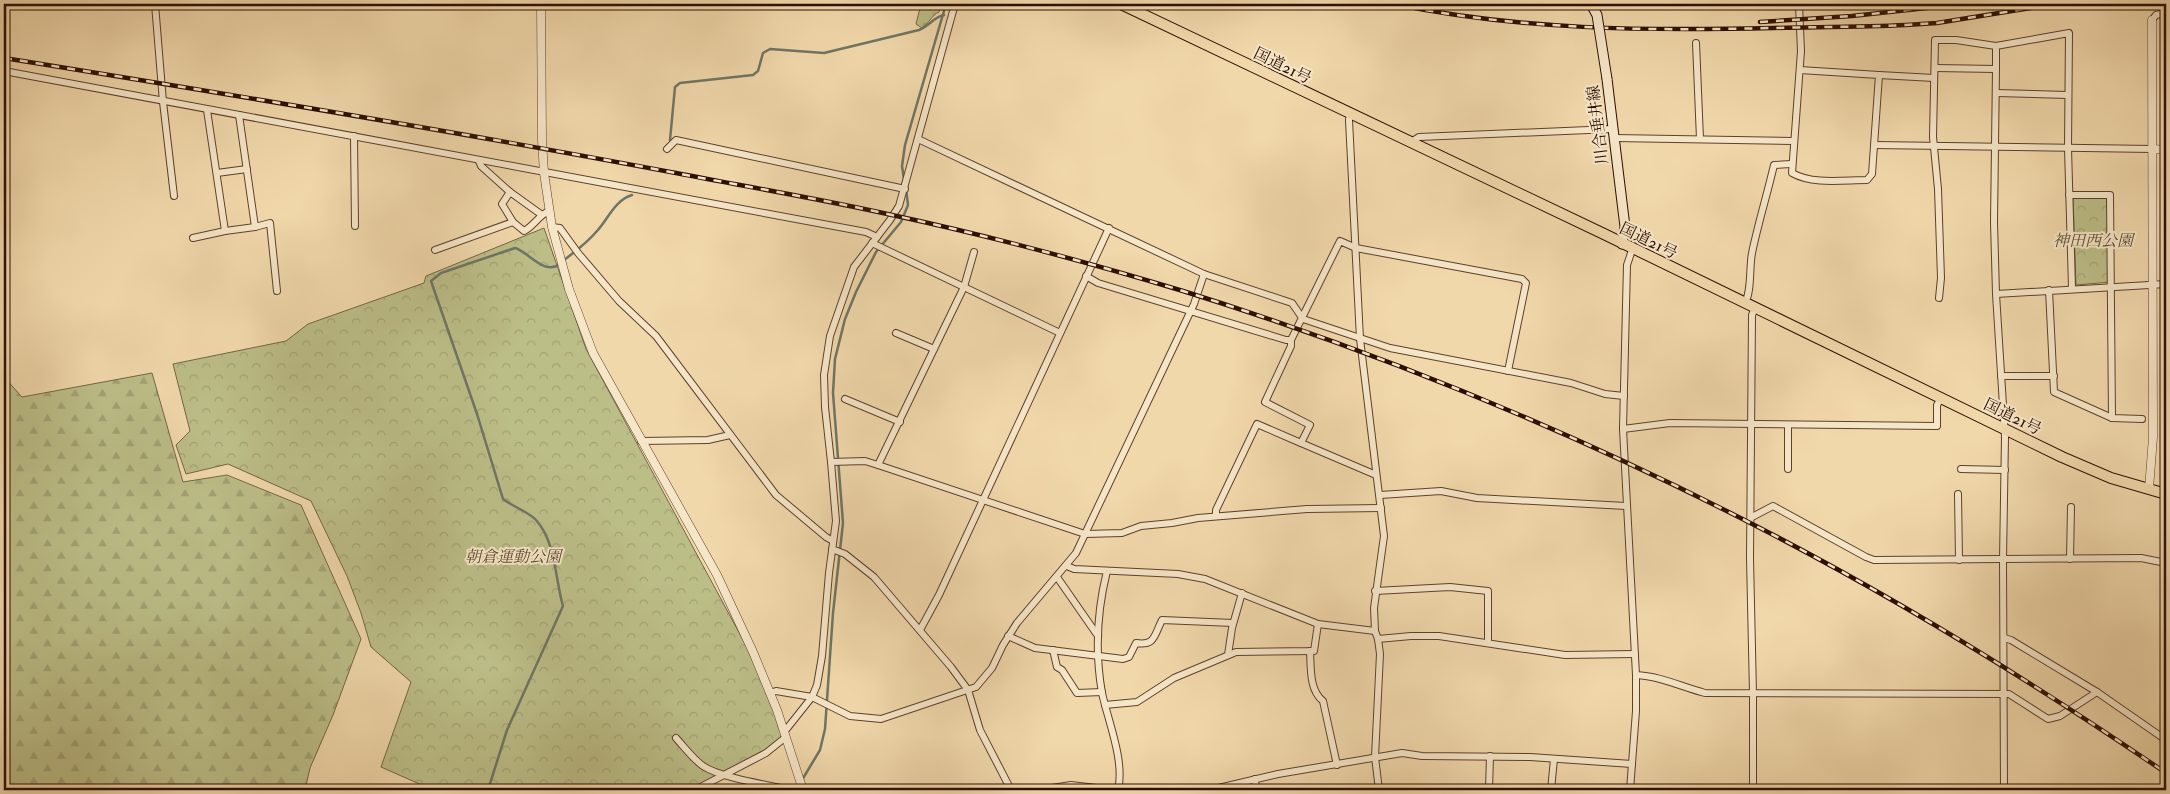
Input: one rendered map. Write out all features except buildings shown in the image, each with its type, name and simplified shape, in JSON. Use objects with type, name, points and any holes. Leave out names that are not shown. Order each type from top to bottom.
[{"type":"highway","name":"国道21号","points":[[1121,4],[2004,429],[2112,478],[2166,494]]},
{"type":"main road","name":"川合垂井線","points":[[1591,4],[1597,15],[1607,79],[1625,227],[1622,244]]},
{"type":"street","points":[[155,4],[163,102],[174,196]]},
{"type":"street","points":[[541,4],[542,140],[546,213],[552,227],[569,290],[585,334],[641,441],[717,575],[770,693],[785,734],[801,790]]},
{"type":"street","points":[[695,790],[766,753],[785,734],[812,697],[817,685],[834,549],[835,498],[833,462],[825,407],[826,357],[830,336],[854,268],[890,220],[905,189],[955,4]]},
{"type":"street","points":[[1798,4],[1801,51],[1792,173],[1805,178],[1867,180],[1872,174],[1879,75]]},
{"type":"street","points":[[2149,489],[2153,437],[2154,284],[2152,20],[2156,15],[2166,13]]},
{"type":"street","points":[[1939,298],[1941,278],[1938,189],[1933,138],[1935,40],[1956,40],[1996,46],[2069,33],[2068,148],[2072,288]]},
{"type":"street","points":[[1696,43],[1700,139]]},
{"type":"street","points":[[1996,46],[1996,294],[2004,429],[2004,790]]},
{"type":"street","points":[[1934,68],[1996,69]]},
{"type":"street","points":[[1800,70],[1934,78]]},
{"type":"street","points":[[4,71],[866,232],[877,237]]},
{"type":"street","points":[[1996,93],[2068,95]]},
{"type":"street","points":[[208,110],[225,231]]},
{"type":"street","points":[[1350,113],[1360,339],[1384,536],[1375,592],[1375,631],[1378,639],[1379,692],[1375,757],[1379,790]]},
{"type":"street","points":[[239,115],[255,227]]},
{"type":"street","points":[[1411,142],[1419,138],[1613,133],[1700,139],[1794,141]]},
{"type":"street","points":[[354,136],[355,226]]},
{"type":"street","points":[[918,139],[1204,274],[1292,303],[1303,319],[1390,348],[1570,383],[1605,394],[1624,396]]},
{"type":"street","points":[[667,149],[676,140],[905,189]]},
{"type":"street","points":[[1874,145],[2166,150]]},
{"type":"street","points":[[479,161],[481,166],[510,192],[546,213]]},
{"type":"street","points":[[1745,303],[1749,296],[1749,272],[1753,252],[1774,166],[1792,164]]},
{"type":"street","points":[[217,173],[247,169]]},
{"type":"street","points":[[510,192],[502,204],[513,222],[524,231],[532,227],[546,213]]},
{"type":"street","points":[[2069,195],[2110,195],[2112,418]]},
{"type":"street","points":[[435,250],[513,222]]},
{"type":"street","points":[[194,238],[270,223],[277,291]]},
{"type":"street","points":[[552,227],[560,228],[578,253],[619,301],[656,336],[776,495],[826,537],[833,540]]},
{"type":"street","points":[[920,630],[939,595],[1109,228]]},
{"type":"street","points":[[1301,443],[1310,425],[1265,402],[1291,346],[1291,340],[1340,241],[1356,248],[1522,279],[1526,282],[1508,371]]},
{"type":"street","points":[[872,243],[1060,333]]},
{"type":"street","points":[[1630,790],[1636,711],[1636,675],[1626,506],[1624,396],[1628,265],[1632,250]]},
{"type":"street","points":[[878,465],[964,287],[974,252]]},
{"type":"street","points":[[770,693],[776,691],[812,697],[850,716],[881,719],[976,687],[992,668],[1008,636],[1067,566],[1085,534],[1190,312],[1204,274]]},
{"type":"street","points":[[1086,276],[1098,283],[1190,312],[1291,340]]},
{"type":"street","points":[[1996,294],[2072,288],[2166,284]]},
{"type":"street","points":[[2048,290],[2054,392],[2112,418],[2142,419]]},
{"type":"street","points":[[1753,790],[1750,558],[1752,516],[1752,315],[1755,308]]},
{"type":"street","points":[[896,333],[934,349]]},
{"type":"street","points":[[2001,376],[2054,376]]},
{"type":"street","points":[[1624,429],[1670,424],[1937,426],[1937,405],[1941,398]]},
{"type":"street","points":[[845,399],[900,422]]},
{"type":"street","points":[[1216,516],[1216,510],[1258,424],[1376,475]]},
{"type":"street","points":[[1788,425],[1788,469]]},
{"type":"street","points":[[641,441],[708,440],[730,435]]},
{"type":"street","points":[[833,462],[865,461],[1085,534],[1122,533],[1142,526],[1216,516],[1307,509],[1381,508]]},
{"type":"street","points":[[1961,469],[2004,470]]},
{"type":"street","points":[[1380,495],[1441,491],[1477,498],[1626,506]]},
{"type":"street","points":[[1958,494],[1959,560]]},
{"type":"street","points":[[1752,516],[1773,506],[1874,560],[2141,558],[2161,562],[2166,565]]},
{"type":"street","points":[[2070,559],[2071,506]]},
{"type":"street","points":[[834,549],[845,554],[874,577],[951,667],[968,690],[980,730],[1011,790]]},
{"type":"street","points":[[1067,566],[1074,569],[1108,572],[1178,574],[1205,578],[1318,624],[1375,631]]},
{"type":"street","points":[[1108,572],[1100,611],[1098,655],[1102,692],[1116,751],[1118,790]]},
{"type":"street","points":[[1057,577],[1098,636]]},
{"type":"street","points":[[1375,592],[1450,587],[1488,590],[1488,643]]},
{"type":"street","points":[[1228,655],[1233,622],[1242,593]]},
{"type":"street","points":[[1008,636],[1035,648],[1124,659],[1129,657],[1136,643],[1146,644],[1152,642],[1162,620],[1233,622]]},
{"type":"street","points":[[1106,705],[1137,702],[1174,678],[1236,652],[1314,651],[1318,624]]},
{"type":"street","points":[[1378,639],[1439,636],[1565,655],[1635,654]]},
{"type":"street","points":[[2004,638],[2011,640],[2097,692],[2166,740]]},
{"type":"street","points":[[1053,650],[1057,667],[1062,670],[1077,693],[1102,692]]},
{"type":"street","points":[[1310,651],[1313,688],[1316,696],[1322,701],[1337,765]]},
{"type":"street","points":[[1636,675],[1650,676],[1705,693],[2010,694],[2048,719],[2060,716],[2097,692]]},
{"type":"street","points":[[676,738],[704,767],[724,775],[791,790]]},
{"type":"street","points":[[1210,790],[1255,779],[1402,753],[1422,756],[1490,756],[1632,764]]},
{"type":"street","points":[[1488,790],[1490,756]]},
{"type":"street","points":[[1551,790],[1554,759]]},
{"type":"street","points":[[1255,779],[1256,790]]},
{"type":"street","points":[[1039,790],[1071,785],[1113,790]]},
{"type":"green space","points":[[921,4],[941,4],[939,12],[922,28],[916,24]]},
{"type":"green space","name":"神田西公園","points":[[2110,195],[2111,282],[2076,285],[2073,197]]},
{"type":"green space","name":"朝倉運動公園","points":[[544,228],[586,349],[749,651],[783,733],[775,746],[707,782],[719,790],[433,790],[381,767],[411,682],[371,647],[347,576],[311,501],[228,464],[186,474],[176,445],[190,431],[173,364],[286,341],[308,324],[424,283],[426,276]]},
{"type":"green space","points":[[152,373],[183,482],[227,475],[301,505],[361,639],[333,715],[310,768],[305,790],[4,790],[4,377],[22,397]]},
{"type":"waterway","points":[[904,179],[902,166],[905,145],[946,4]]},
{"type":"waterway","points":[[670,140],[675,87],[680,83],[753,75],[758,71],[763,53],[770,49],[824,53],[919,30],[944,15]]},
{"type":"waterway","points":[[802,780],[820,750],[825,729],[833,613],[843,523],[833,393],[835,359],[845,319],[856,292],[876,252],[901,222],[908,205],[906,189]]},
{"type":"waterway","points":[[564,260],[593,235],[621,201],[632,195]]},
{"type":"waterway","points":[[486,790],[488,790],[507,730],[563,606],[554,561],[543,529],[533,517],[503,499],[477,414],[431,281],[441,273],[515,248],[542,265],[554,267],[560,264]]},
{"type":"railway","points":[[1394,4],[1441,13],[1535,24],[1630,29],[1906,25],[1937,23],[2055,4]]},
{"type":"railway","points":[[1760,22],[1852,16],[1964,4]]},
{"type":"railway","points":[[4,58],[592,157],[838,204],[929,223],[1038,250],[1147,280],[1257,315],[1405,368],[1477,397],[1691,493],[1864,584],[1967,644],[2166,773]]}]
